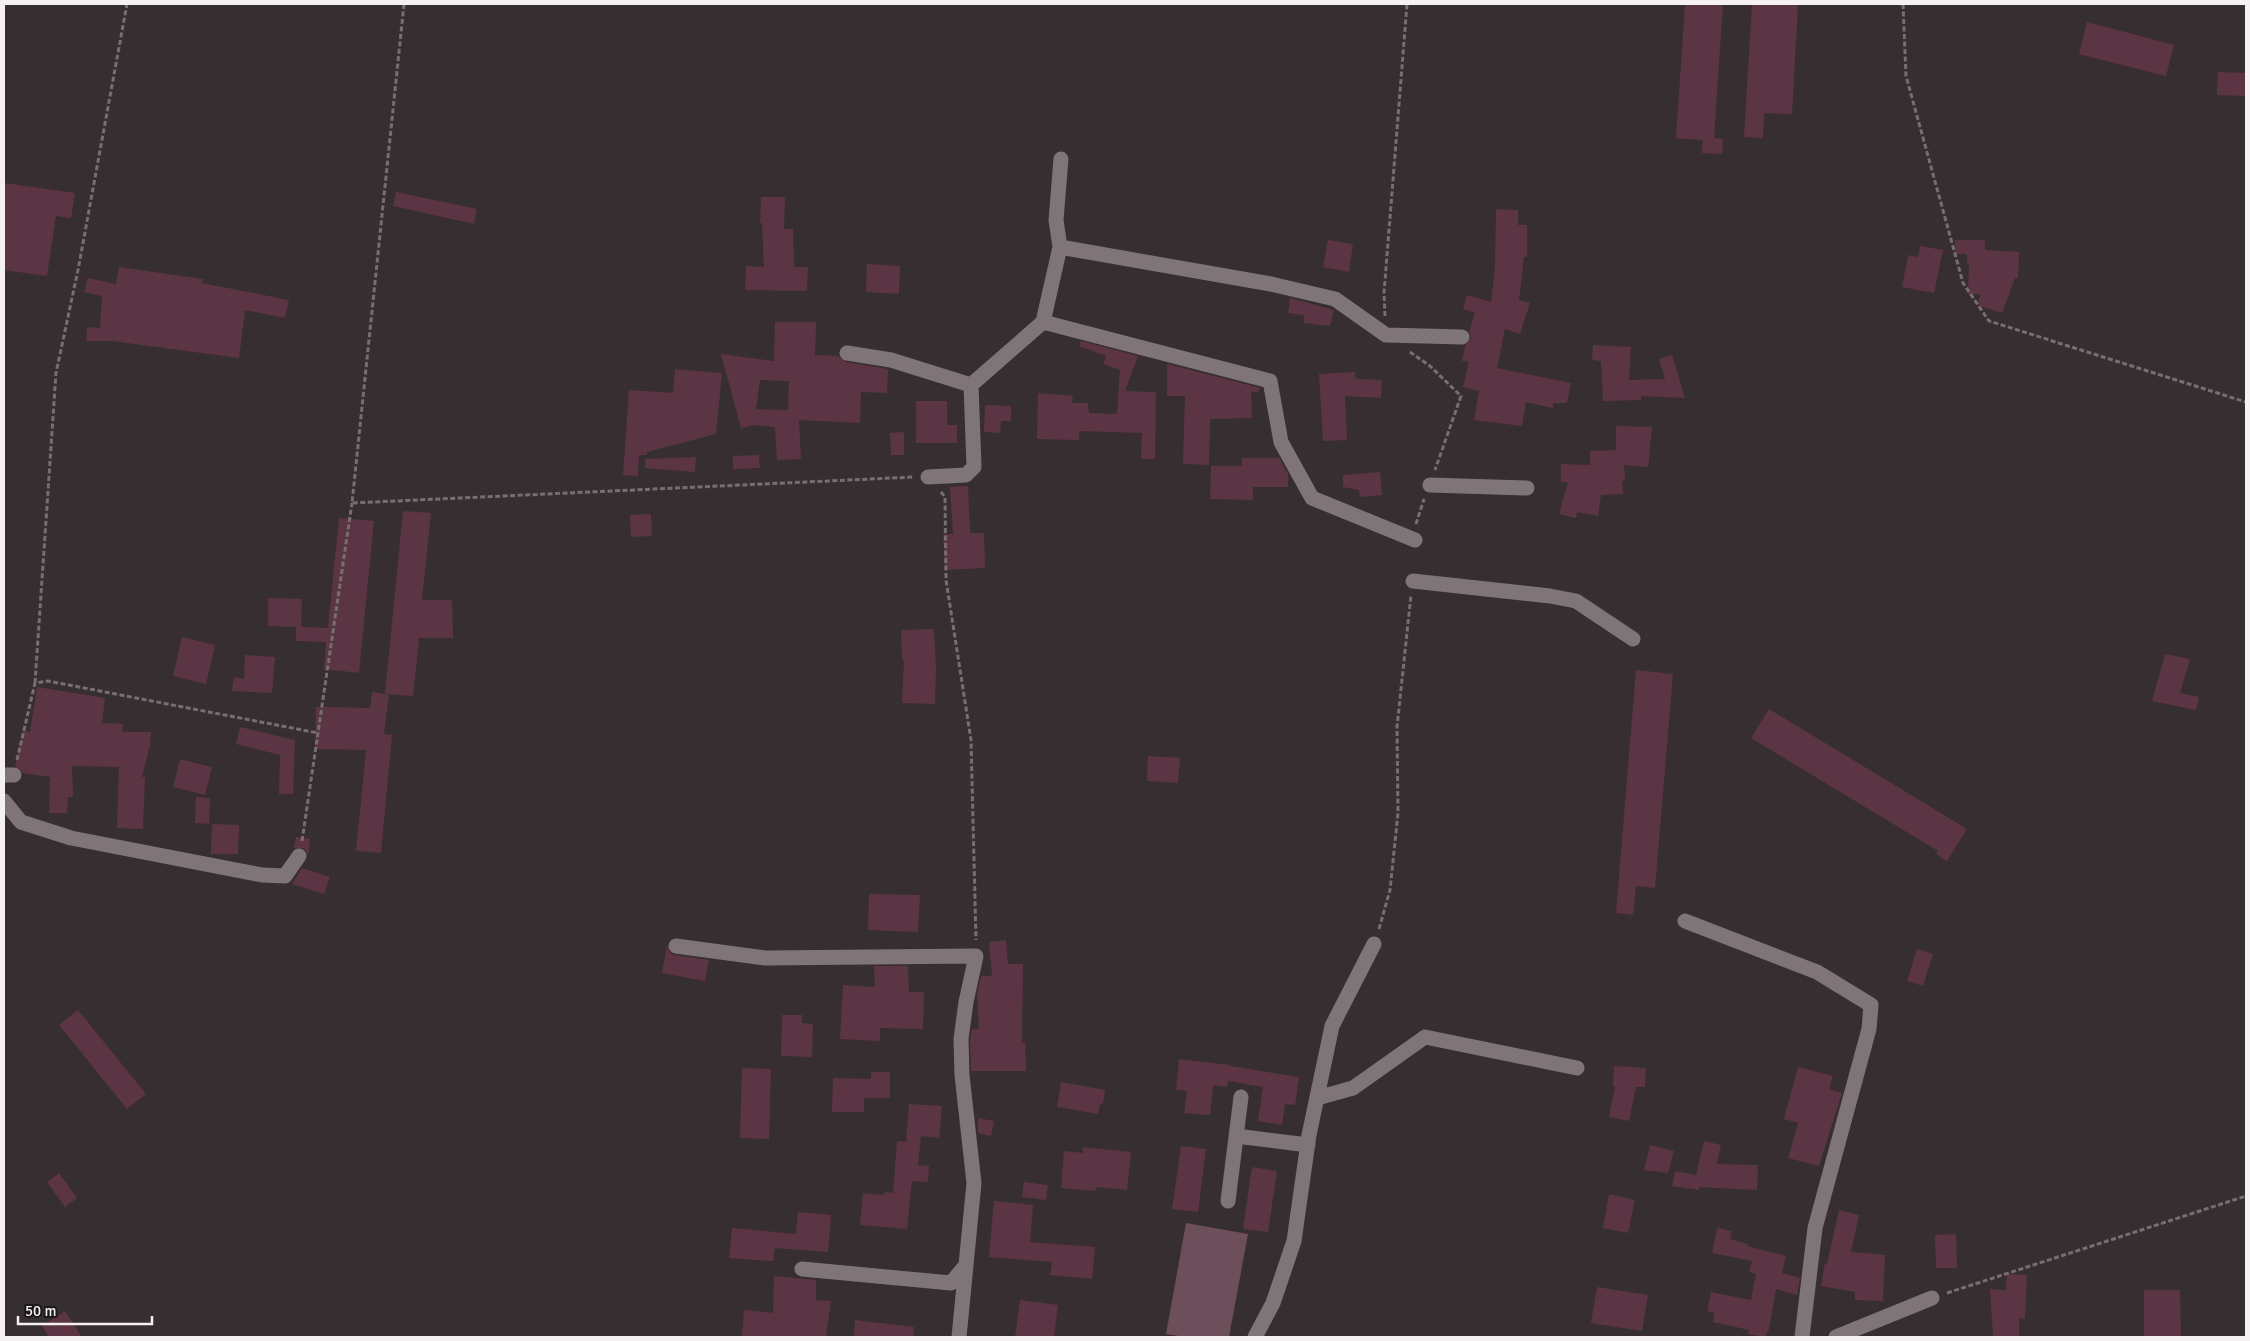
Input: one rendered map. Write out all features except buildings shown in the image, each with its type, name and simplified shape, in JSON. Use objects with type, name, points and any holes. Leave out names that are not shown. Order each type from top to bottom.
[{"type":"street","points":[[971,384],[1043,322],[1060,247],[1056,220],[1061,159]]},
{"type":"street","points":[[1060,247],[1271,284],[1335,299],[1386,335],[1462,337]]},
{"type":"street","points":[[1043,322],[1270,381],[1281,442],[1312,498],[1415,540]]},
{"type":"street","points":[[847,352],[891,360],[971,384]]},
{"type":"street","points":[[928,476],[966,475],[974,467],[971,384]]},
{"type":"street","points":[[1430,485],[1527,488]]},
{"type":"street","points":[[1413,581],[1550,596],[1576,601],[1633,639]]},
{"type":"street","points":[[4,801],[22,822],[71,838],[262,875],[285,876],[300,856]]},
{"type":"street","points":[[1685,921],[1816,972],[1871,1005],[1869,1029],[1815,1228],[1802,1337]]},
{"type":"street","points":[[1255,1337],[1273,1304],[1294,1241],[1308,1145],[1332,1026],[1374,944]]},
{"type":"street","points":[[676,946],[766,958],[976,956],[966,1002],[961,1039],[962,1075],[974,1183],[959,1337]]},
{"type":"street","points":[[1317,1098],[1353,1088],[1425,1037],[1577,1068]]},
{"type":"street","points":[[1228,1201],[1241,1097]]},
{"type":"street","points":[[1236,1136],[1308,1145]]},
{"type":"street","points":[[802,1269],[951,1283],[966,1265]]},
{"type":"street","points":[[1836,1337],[1932,1298]]},
{"type":"path","points":[[9,775],[35,683],[56,373],[78,270],[127,4]]},
{"type":"path","points":[[300,856],[352,503],[404,4]]},
{"type":"path","points":[[1386,335],[1384,293],[1406,4]]},
{"type":"path","points":[[1903,4],[1906,76],[1963,282],[1989,321],[2246,402]]},
{"type":"path","points":[[1408,350],[1430,366],[1462,396],[1417,520],[1415,540]]},
{"type":"path","points":[[352,503],[928,476],[945,497],[946,580],[971,740],[976,956]]},
{"type":"path","points":[[1374,944],[1390,890],[1398,813],[1397,727],[1413,581]]},
{"type":"path","points":[[35,683],[48,681],[318,733]]},
{"type":"path","points":[[1932,1298],[2246,1196]]},
{"type":"shaded area","points":[[1186,1223],[1248,1234],[1229,1337],[1185,1337],[1166,1334]]}]
